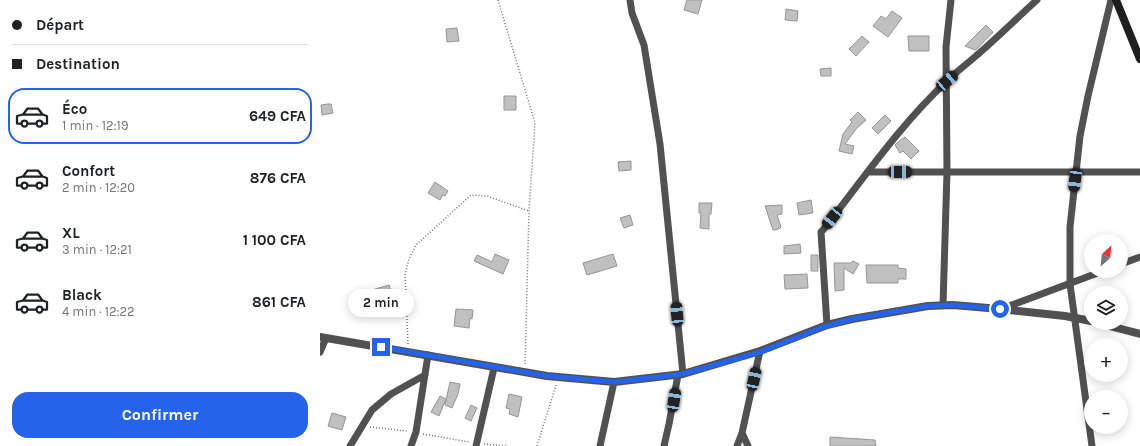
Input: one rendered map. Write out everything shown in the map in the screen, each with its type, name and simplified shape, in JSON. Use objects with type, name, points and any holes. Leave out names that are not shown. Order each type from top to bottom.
[{"type":"main road","points":[[1116,0],[1140,59]]},
{"type":"street","points":[[630,0],[632,13],[644,45],[660,144],[680,375],[664,446]]},
{"type":"street","points":[[943,305],[947,172],[946,46],[951,0]]},
{"type":"street","points":[[827,325],[821,232],[887,146],[947,81],[978,55],[1037,0]]},
{"type":"street","points":[[1092,446],[1070,284],[1070,227],[1078,146],[1088,96],[1111,0]]},
{"type":"street","points":[[868,172],[1140,172]]},
{"type":"street","points":[[1128,261],[1140,257]]},
{"type":"street","points":[[1000,309],[1085,278]]},
{"type":"street","points":[[320,352],[323,338],[428,355],[494,368],[559,377],[614,382],[680,375],[760,352],[827,325],[852,319],[928,306],[943,305],[1000,309],[1084,319]]},
{"type":"street","points":[[1125,330],[1140,334]]},
{"type":"street","points":[[737,446],[742,433],[760,352]]},
{"type":"street","points":[[412,446],[416,432],[428,355]]},
{"type":"street","points":[[476,445],[494,368]]},
{"type":"street","points":[[350,446],[372,410],[382,400],[425,374]]},
{"type":"street","points":[[600,446],[614,382]]},
{"type":"street","points":[[742,433],[748,446]]},
{"type":"path","points":[[498,0],[535,122],[529,211],[525,372]]},
{"type":"path","points":[[408,352],[405,274],[409,259],[416,245],[471,195],[487,196],[529,211]]},
{"type":"path","points":[[536,446],[559,377]]},
{"type":"path","points":[[361,426],[416,432],[476,445],[508,446]]},
{"type":"building","points":[[687,0],[702,0],[698,14],[684,10]]},
{"type":"building","points":[[786,9],[798,11],[797,21],[785,20]]},
{"type":"building","points":[[892,11],[902,18],[888,37],[873,26],[881,16],[886,19]]},
{"type":"building","points":[[986,25],[993,32],[977,49],[975,50],[965,46]]},
{"type":"building","points":[[457,28],[459,41],[447,42],[446,29]]},
{"type":"building","points":[[862,36],[869,42],[856,56],[849,49]]},
{"type":"building","points":[[908,36],[929,36],[929,51],[909,51]]},
{"type":"building","points":[[831,68],[831,76],[821,76],[820,69]]},
{"type":"building","points":[[504,96],[516,96],[516,110],[504,110]]},
{"type":"building","points":[[331,104],[333,113],[322,115],[321,105]]},
{"type":"building","points":[[858,112],[866,120],[856,129],[845,144],[854,146],[852,154],[839,151],[843,134],[852,122],[850,120]]},
{"type":"building","points":[[885,115],[891,121],[878,134],[872,128]]},
{"type":"building","points":[[905,137],[919,151],[911,159],[903,151],[900,153],[895,145]]},
{"type":"building","points":[[631,161],[631,170],[619,171],[618,162]]},
{"type":"building","points":[[435,182],[448,191],[440,200],[428,193]]},
{"type":"building","points":[[811,200],[813,213],[799,215],[797,203]]},
{"type":"building","points":[[699,203],[712,203],[711,214],[709,214],[709,229],[700,228],[701,213],[699,213]]},
{"type":"building","points":[[782,205],[782,214],[777,215],[781,227],[773,230],[765,206]]},
{"type":"building","points":[[630,215],[633,225],[624,228],[620,218]]},
{"type":"building","points":[[800,244],[801,253],[784,254],[784,246]]},
{"type":"building","points":[[495,254],[509,260],[503,274],[474,261],[477,255],[492,262]]},
{"type":"building","points":[[613,254],[617,266],[587,275],[583,263]]},
{"type":"building","points":[[811,255],[818,255],[818,271],[811,271]]},
{"type":"building","points":[[853,261],[859,264],[853,274],[844,268],[844,290],[835,291],[834,263],[851,263]]},
{"type":"building","points":[[866,265],[898,265],[898,268],[906,269],[906,279],[898,279],[898,283],[867,283]]},
{"type":"building","points":[[807,274],[808,288],[785,289],[784,275]]},
{"type":"building","points":[[389,285],[393,298],[377,303],[372,290]]},
{"type":"building","points":[[456,309],[473,310],[469,328],[454,326]]},
{"type":"building","points":[[450,382],[460,384],[458,394],[452,408],[445,405]]},
{"type":"building","points":[[509,394],[522,397],[518,417],[509,414],[510,409],[506,408]]},
{"type":"building","points":[[440,396],[446,399],[439,416],[431,412]]},
{"type":"building","points":[[471,405],[477,408],[471,421],[465,418]]},
{"type":"building","points":[[332,413],[346,417],[342,430],[328,426]]},
{"type":"building","points":[[830,437],[875,440],[876,446],[830,446]]},
{"type":"route","points":[[381,347],[494,368],[547,376],[614,382],[683,374],[760,352],[827,325],[852,319],[928,306],[953,305],[1000,309]]}]
